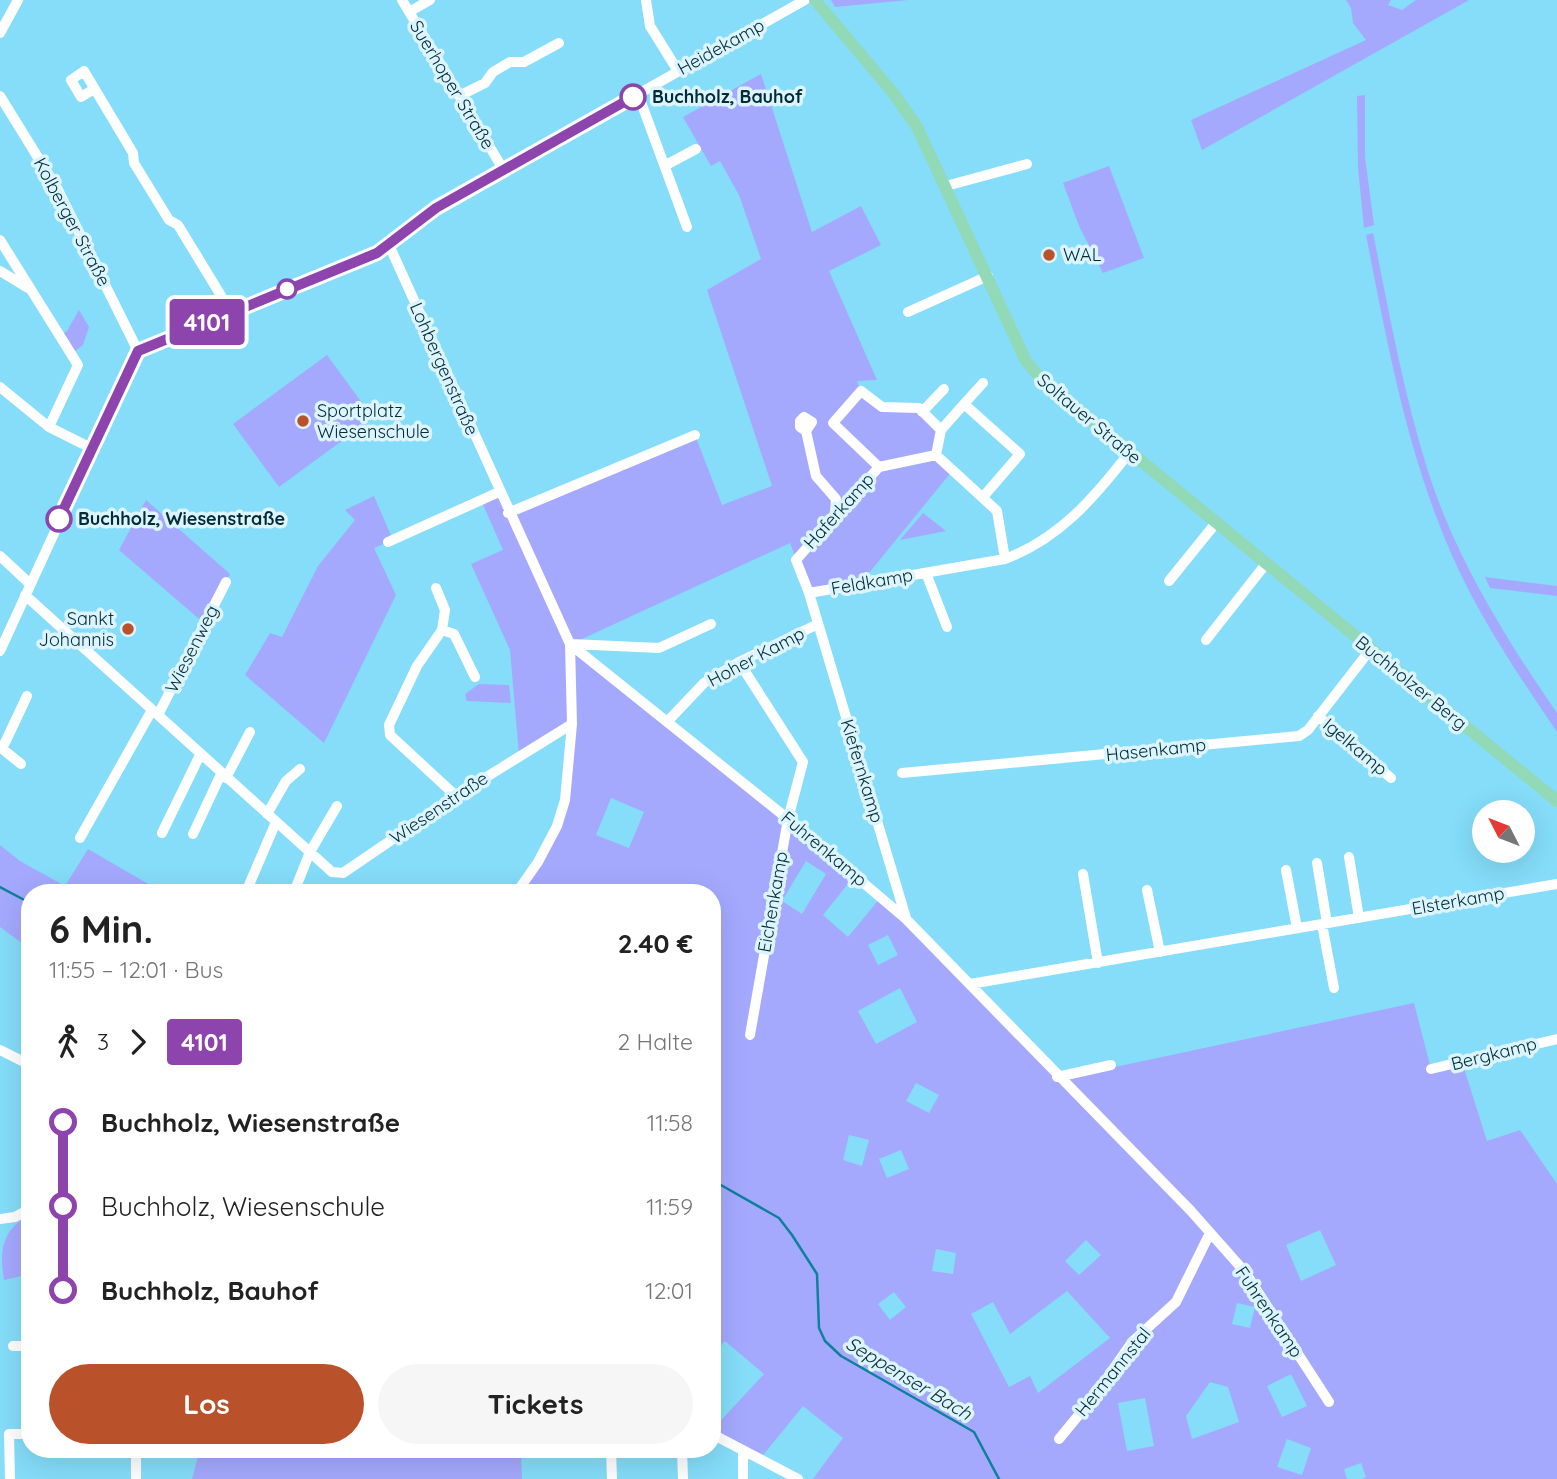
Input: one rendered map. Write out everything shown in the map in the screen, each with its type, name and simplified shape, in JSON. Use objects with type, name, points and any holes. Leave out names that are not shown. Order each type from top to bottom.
[{"type":"main road","name":"Soltauer Straße","points":[[815,0],[895,96],[917,127],[1032,369],[1210,520]]},
{"type":"main road","name":"Buchholzer Berg","points":[[1210,520],[1557,801]]},
{"type":"street","points":[[0,33],[18,0]]},
{"type":"street","name":"Suerhoper Straße","points":[[402,0],[503,169]]},
{"type":"street","points":[[409,12],[430,0]]},
{"type":"street","points":[[646,0],[650,26],[678,71]]},
{"type":"street","name":"Heidekamp","points":[[138,351],[377,253],[424,216],[503,169],[805,0]]},
{"type":"street","points":[[460,96],[485,83],[493,72],[510,62],[524,62],[559,43]]},
{"type":"street","points":[[94,89],[169,220],[178,225],[231,312]]},
{"type":"street","points":[[638,94],[687,227]]},
{"type":"street","name":"Kolberger Straße","points":[[0,96],[58,190],[138,351]]},
{"type":"street","points":[[666,165],[696,149]]},
{"type":"street","points":[[946,186],[1027,164]]},
{"type":"street","points":[[0,240],[78,365],[49,428]]},
{"type":"street","name":"Lohbergenstraße","points":[[389,246],[508,513],[570,644],[572,724],[569,776],[562,809],[538,862],[523,884]]},
{"type":"street","points":[[0,263],[9,254]]},
{"type":"street","points":[[0,271],[32,291]]},
{"type":"street","points":[[908,312],[988,276]]},
{"type":"street","points":[[0,651],[91,448],[138,351]]},
{"type":"street","points":[[936,455],[941,430],[983,383]]},
{"type":"street","points":[[0,387],[49,428],[91,448]]},
{"type":"street","points":[[922,412],[944,389]]},
{"type":"street","points":[[936,455],[879,467],[833,423],[861,391],[882,407],[919,408],[941,430]]},
{"type":"street","points":[[964,404],[1020,454],[983,497]]},
{"type":"street","points":[[806,431],[818,480],[838,504],[835,516]]},
{"type":"street","points":[[508,513],[695,435]]},
{"type":"street","name":"Feldkamp","points":[[818,624],[809,593],[1005,559],[1040,544],[1079,512],[1129,453]]},
{"type":"street","points":[[936,455],[998,511],[1005,559]]},
{"type":"street","name":"Haferkamp","points":[[809,593],[796,559],[879,467]]},
{"type":"street","points":[[388,542],[499,492]]},
{"type":"street","points":[[1169,581],[1210,520]]},
{"type":"street","points":[[0,556],[29,583]]},
{"type":"street","points":[[1206,640],[1265,565]]},
{"type":"street","name":"Feldkamp","points":[[926,573],[947,627]]},
{"type":"street","name":"Wiesenweg","points":[[80,838],[155,712],[226,582]]},
{"type":"street","points":[[436,588],[445,610],[442,630],[417,666],[389,725],[390,735],[456,796]]},
{"type":"street","name":"Wiesenstraße","points":[[24,594],[332,872],[343,873],[456,796],[572,724]]},
{"type":"street","points":[[570,644],[659,648],[711,624]]},
{"type":"street","name":"Hoher Kamp","points":[[667,722],[704,684],[739,662],[818,624]]},
{"type":"street","name":"Kiefernkamp","points":[[818,624],[906,919]]},
{"type":"street","points":[[442,630],[454,634],[475,677]]},
{"type":"street","name":"Fuhrenkamp","points":[[570,644],[788,819],[906,919],[1057,1077],[1191,1211],[1209,1235],[1245,1272],[1329,1402]]},
{"type":"street","name":"Hasenkamp","points":[[902,773],[1299,736],[1370,650]]},
{"type":"street","name":"Eichenkamp","points":[[739,662],[803,762],[788,819],[750,1035]]},
{"type":"street","points":[[21,764],[1,748],[27,696]]},
{"type":"street","name":"Igelkamp","points":[[1318,716],[1391,778]]},
{"type":"street","points":[[193,834],[223,776],[250,732]]},
{"type":"street","points":[[162,833],[200,755]]},
{"type":"street","points":[[267,814],[286,781],[300,769]]},
{"type":"street","points":[[297,884],[310,852],[337,806]]},
{"type":"street","points":[[249,884],[276,822]]},
{"type":"street","points":[[1349,857],[1359,918]]},
{"type":"street","points":[[1317,863],[1334,988]]},
{"type":"street","points":[[1286,870],[1297,929]]},
{"type":"street","points":[[1083,874],[1098,963]]},
{"type":"street","name":"Elsterkamp","points":[[970,984],[1557,884]]},
{"type":"street","points":[[1147,890],[1160,952]]},
{"type":"street","name":"Bergkamp","points":[[1431,1069],[1557,1039]]},
{"type":"street","points":[[0,1050],[21,1060]]},
{"type":"street","points":[[1057,1077],[1111,1065]]},
{"type":"street","points":[[0,1219],[21,1214]]},
{"type":"street","name":"Hermannstal","points":[[1059,1439],[1096,1394],[1132,1342],[1176,1302],[1209,1235]]},
{"type":"street","points":[[13,1346],[21,1346]]},
{"type":"street","points":[[10,1479],[9,1434],[21,1434]]},
{"type":"street","points":[[721,1439],[798,1479]]},
{"type":"street","points":[[743,1450],[743,1479]]},
{"type":"street","points":[[136,1458],[136,1479]]},
{"type":"street","points":[[611,1458],[611,1479]]},
{"type":"street","points":[[682,1458],[683,1479]]},
{"type":"shaded area","points":[[831,0],[908,0],[835,7]]},
{"type":"shaded area","points":[[1346,0],[1391,0],[1388,5],[1402,10],[1416,0],[1469,0],[1202,150],[1191,120],[1366,40],[1353,23],[1351,8]]},
{"type":"shaded area","points":[[761,74],[812,232],[861,206],[881,245],[829,271],[877,380],[857,381],[861,390],[874,402],[882,405],[919,408],[941,430],[937,455],[953,470],[860,584],[809,593],[790,543],[571,644],[855,875],[823,915],[848,937],[881,897],[1059,1079],[1414,1003],[1431,1069],[1462,1062],[1487,1141],[1520,1130],[1557,1184],[1557,1479],[1362,1479],[1366,1477],[1361,1463],[1344,1469],[1347,1479],[813,1479],[843,1438],[803,1406],[760,1459],[721,1435],[721,1420],[764,1374],[725,1341],[721,1345],[721,884],[522,884],[557,826],[572,725],[519,755],[510,650],[471,564],[503,550],[481,500],[499,492],[508,512],[695,435],[722,505],[772,486],[707,290],[761,259],[739,195],[720,161],[711,166],[683,117]],"holes":[[[611,798],[644,812],[629,848],[596,835]],[[806,861],[826,874],[802,914],[782,901]],[[888,935],[898,955],[878,965],[868,945]],[[900,988],[917,1022],[876,1044],[858,1011]],[[916,1083],[939,1095],[929,1113],[906,1101]],[[849,1135],[869,1140],[862,1166],[843,1160]],[[901,1150],[909,1169],[887,1178],[879,1159]],[[1320,1230],[1336,1265],[1301,1281],[1286,1245]],[[1086,1240],[1101,1255],[1079,1275],[1065,1261]],[[936,1249],[956,1253],[953,1274],[932,1271]],[[1067,1291],[1110,1338],[1038,1393],[1030,1376],[1009,1387],[971,1314],[993,1302],[1010,1334]],[[894,1292],[906,1307],[890,1320],[878,1304]],[[1237,1303],[1255,1307],[1250,1328],[1232,1324]],[[1291,1374],[1307,1406],[1282,1417],[1267,1386]],[[1210,1382],[1228,1387],[1239,1422],[1192,1439],[1186,1416]],[[1145,1398],[1154,1446],[1127,1451],[1118,1403]],[[1287,1439],[1311,1448],[1302,1475],[1277,1467]]]},
{"type":"shaded area","points":[[1365,95],[1365,157],[1374,225],[1364,228],[1358,168],[1357,96]]},
{"type":"shaded area","points":[[1109,166],[1144,258],[1103,273],[1079,226],[1063,183]]},
{"type":"shaded area","points":[[1373,233],[1411,410],[1438,500],[1483,595],[1557,713],[1557,732],[1510,662],[1468,590],[1431,502],[1408,427],[1389,350],[1366,235]]},
{"type":"shaded area","points":[[79,310],[89,327],[83,345],[71,354],[60,336],[67,331]]},
{"type":"shaded area","name":"Sportplatz Wiesenschule","points":[[327,355],[373,418],[279,487],[233,424]]},
{"type":"shaded area","points":[[374,496],[393,540],[374,548],[396,595],[324,743],[245,675],[270,633],[282,637],[318,566],[355,520],[345,510]]},
{"type":"shaded area","points":[[146,500],[230,574],[205,624],[119,550]]},
{"type":"shaded area","points":[[923,513],[946,531],[900,540]]},
{"type":"shaded area","points":[[1485,577],[1557,586],[1557,596],[1490,588]]},
{"type":"shaded area","points":[[479,684],[509,685],[511,703],[467,701],[465,694]]},
{"type":"shaded area","points":[[0,845],[20,861],[61,884],[21,884],[21,942],[0,927]]},
{"type":"shaded area","points":[[88,849],[148,884],[66,884]]},
{"type":"shaded area","points":[[21,1220],[21,1276],[4,1280],[4,1245]]},
{"type":"shaded area","points":[[198,1458],[521,1458],[522,1479],[192,1479]]},
{"type":"waterway","name":"Seppenser Bach","points":[[0,887],[21,898]]},
{"type":"waterway","name":"Seppenser Bach","points":[[721,1185],[779,1218],[792,1235],[817,1274],[819,1328],[825,1341],[841,1356],[974,1432],[999,1479]]},
{"type":"bus line","name":"4101","points":[[59,519],[132,358],[138,351],[377,253],[436,208],[633,97]]},
{"type":"place","name":"Buchholz, Bauhof","points":[[633,97]]},
{"type":"place","name":"WAL","points":[[1049,255]]},
{"type":"place","name":"Sportplatz Wiesenschule","points":[[303,421]]},
{"type":"place","name":"Buchholz, Wiesenstraße","points":[[59,519]]},
{"type":"place","name":"Sankt Johannis","points":[[128,629]]}]
